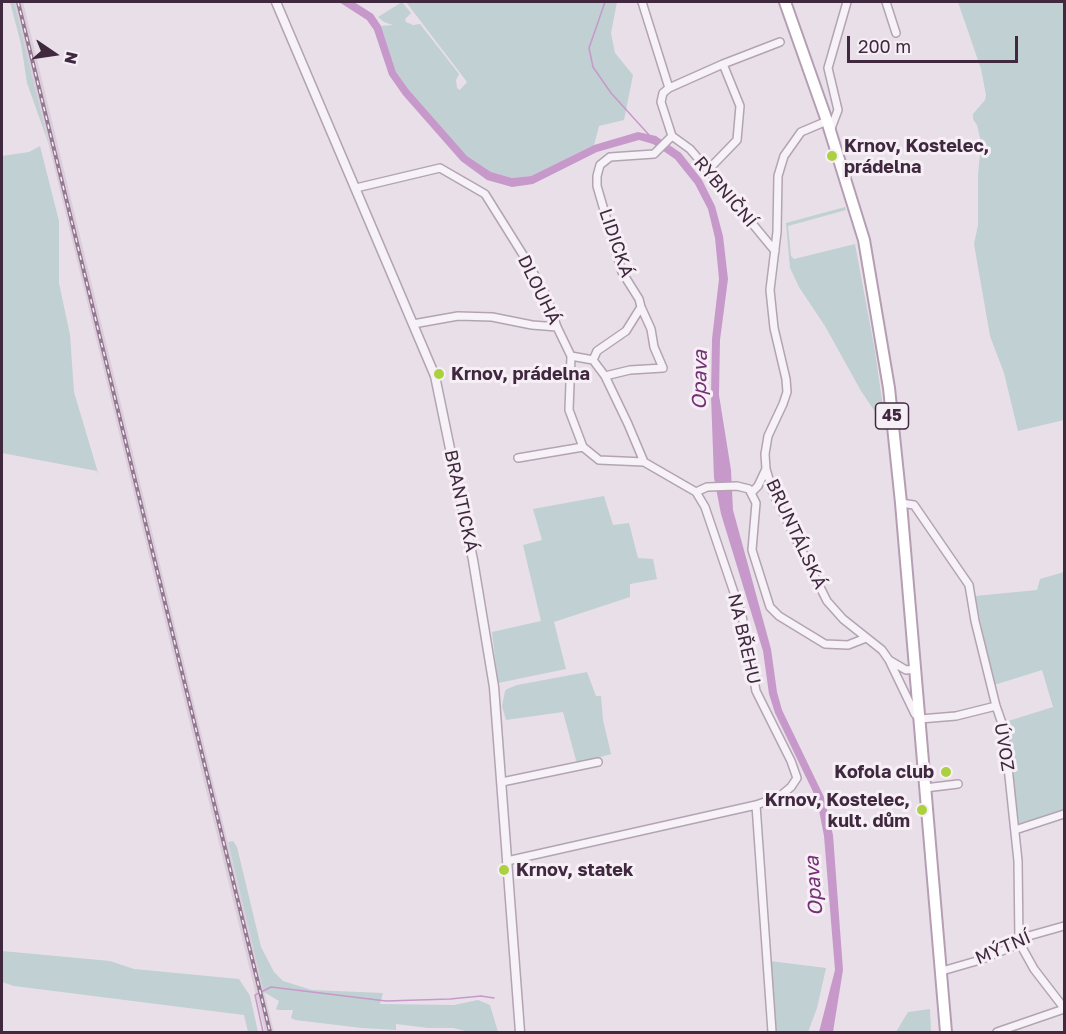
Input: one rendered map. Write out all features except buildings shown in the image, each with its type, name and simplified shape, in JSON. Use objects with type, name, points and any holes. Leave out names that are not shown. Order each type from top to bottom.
[{"type":"main road","name":"BRUNTÁLSKÁ","points":[[785,2],[864,240],[888,388],[916,669],[946,1032]]},
{"type":"street","name":"BRANTICKÁ","points":[[276,2],[435,376],[473,560],[494,687],[520,1032]]},
{"type":"street","points":[[642,2],[669,88]]},
{"type":"street","points":[[828,126],[838,110],[828,68],[847,2]]},
{"type":"street","points":[[886,2],[896,33]]},
{"type":"street","points":[[670,138],[661,102],[663,93],[723,63],[780,42]]},
{"type":"street","points":[[708,170],[737,140],[740,106],[723,63]]},
{"type":"street","name":"BRUNTÁLSKÁ","points":[[828,126],[801,132],[784,156],[778,176],[775,251],[770,290],[774,328],[787,392],[768,436],[765,454],[766,470],[772,494],[827,601],[843,619],[882,650],[890,660],[915,714],[920,719]]},
{"type":"street","name":"RYBNIČNÍ","points":[[670,138],[690,149],[775,251]]},
{"type":"street","name":"LIDICKÁ","points":[[641,307],[639,299],[622,272],[597,186],[597,176],[600,165],[610,157],[654,154],[670,138]]},
{"type":"street","name":"DLOUHÁ","points":[[356,188],[440,168],[485,194],[547,297],[557,327],[571,356]]},
{"type":"street","points":[[593,360],[597,351],[626,331],[641,307]]},
{"type":"street","points":[[604,376],[630,370],[663,368],[654,347],[651,329],[641,307]]},
{"type":"street","points":[[413,324],[458,316],[492,316],[531,325],[557,327]]},
{"type":"street","points":[[644,462],[628,424],[604,376],[593,360],[571,356],[569,410],[583,447],[599,460],[644,462],[696,492],[707,487],[737,486],[749,489],[756,503],[752,550],[770,607],[779,616],[825,644],[848,645],[866,639]]},
{"type":"street","points":[[518,458],[583,447]]},
{"type":"street","points":[[751,493],[758,486],[766,470]]},
{"type":"street","name":"NA BŘEHU","points":[[696,492],[705,507],[742,616],[756,691],[791,761],[797,778],[791,787],[779,797],[756,805]]},
{"type":"street","name":"ÚVOZ","points":[[901,503],[914,505],[969,585],[975,621],[1004,729],[1018,861],[1019,942],[1035,969],[1065,1009]]},
{"type":"street","name":"BRUNTÁLSKÁ","points":[[890,660],[906,670],[916,669]]},
{"type":"street","points":[[920,719],[956,716],[996,706]]},
{"type":"street","points":[[502,782],[598,762]]},
{"type":"street","points":[[925,788],[958,784]]},
{"type":"street","points":[[507,861],[756,805],[772,1032]]},
{"type":"street","points":[[1015,830],[1065,814]]},
{"type":"street","name":"MÝTNÍ","points":[[942,971],[980,960],[1014,946],[1025,937],[1065,926]]},
{"type":"street","points":[[997,1032],[1065,1009]]},
{"type":"shaded area","points":[[10,2],[14,2],[49,145],[27,83],[21,44]]},
{"type":"shaded area","points":[[14,2],[23,2],[274,1032],[265,1032]]},
{"type":"shaded area","points":[[339,2],[354,2],[373,14],[381,26],[396,72],[409,90],[467,156],[491,172],[512,178],[531,176],[594,145],[638,132],[656,136],[681,153],[702,180],[715,206],[723,236],[728,279],[720,340],[719,395],[731,470],[733,510],[771,649],[782,710],[824,797],[833,835],[843,970],[833,1032],[819,1032],[835,970],[824,836],[817,800],[775,713],[769,694],[763,651],[721,514],[714,478],[711,396],[712,339],[719,279],[715,238],[708,209],[695,184],[675,159],[653,144],[639,140],[597,152],[533,184],[512,187],[487,180],[461,161],[403,95],[389,75],[374,30],[367,20]]},
{"type":"shaded area","points":[[402,2],[411,13],[405,19],[406,22],[413,25],[420,24],[459,74],[456,80],[457,88],[460,90],[467,82],[406,2],[617,2],[611,33],[615,53],[633,75],[624,120],[599,126],[594,145],[531,176],[512,178],[491,172],[467,156],[396,72],[381,26],[393,25],[378,17]]},
{"type":"shaded area","points":[[958,2],[1064,2],[1064,420],[1018,431],[1004,373],[990,336],[974,244],[978,225],[978,175],[981,142],[973,114],[985,100],[986,95],[981,69]]},
{"type":"shaded area","points":[[40,146],[59,221],[59,283],[70,335],[74,392],[99,476],[97,471],[2,453],[2,156],[29,152]]},
{"type":"shaded area","points":[[845,207],[846,210],[788,226],[791,256],[794,259],[855,244],[875,351],[886,428],[861,391],[790,268],[786,223]]},
{"type":"shaded area","points":[[604,496],[613,525],[629,523],[638,558],[653,559],[657,579],[630,584],[630,597],[554,622],[566,669],[498,683],[492,632],[541,621],[523,545],[542,540],[533,509]]},
{"type":"shaded area","points":[[1064,572],[1064,809],[1019,824],[1005,722],[1053,707],[1042,670],[994,685],[975,596],[1037,590],[1040,579]]},
{"type":"shaded area","points":[[587,672],[596,696],[601,696],[603,720],[611,754],[577,764],[563,712],[506,720],[502,706],[507,689],[517,685]]},
{"type":"shaded area","points":[[233,841],[237,847],[261,947],[274,972],[283,981],[312,990],[383,993],[380,1004],[454,1005],[478,1000],[490,1005],[498,1032],[470,1032],[453,1028],[396,1024],[396,1030],[362,1028],[295,1020],[291,1018],[293,1010],[276,1009],[279,1001],[264,992],[228,842]]},
{"type":"shaded area","points":[[2,951],[110,961],[134,969],[239,979],[250,996],[258,1032],[248,1032],[244,1015],[14,986],[2,982]]},
{"type":"shaded area","points":[[770,961],[826,968],[817,1008],[808,1032],[774,1032]]},
{"type":"shaded area","points":[[930,1009],[931,1032],[896,1032],[908,1012]]},
{"type":"waterway","points":[[605,2],[589,48],[593,67],[611,93],[650,136]]},
{"type":"waterway","points":[[263,1032],[255,995],[271,987],[386,1001],[481,996],[494,998]]},
{"type":"railway","points":[[18,2],[270,1032]]},
{"type":"place","name":"Krnov, Kostelec, prádelna","points":[[832,156]]},
{"type":"place","name":"Krnov, prádelna","points":[[439,374]]},
{"type":"place","name":"Kofola club","points":[[946,772]]},
{"type":"place","name":"Krnov, Kostelec, kult. dům","points":[[922,810]]},
{"type":"place","name":"Krnov, statek","points":[[504,870]]},
{"type":"water label","name":"Opava","points":[[700,380]]},
{"type":"water label","name":"Opava","points":[[814,886]]}]
